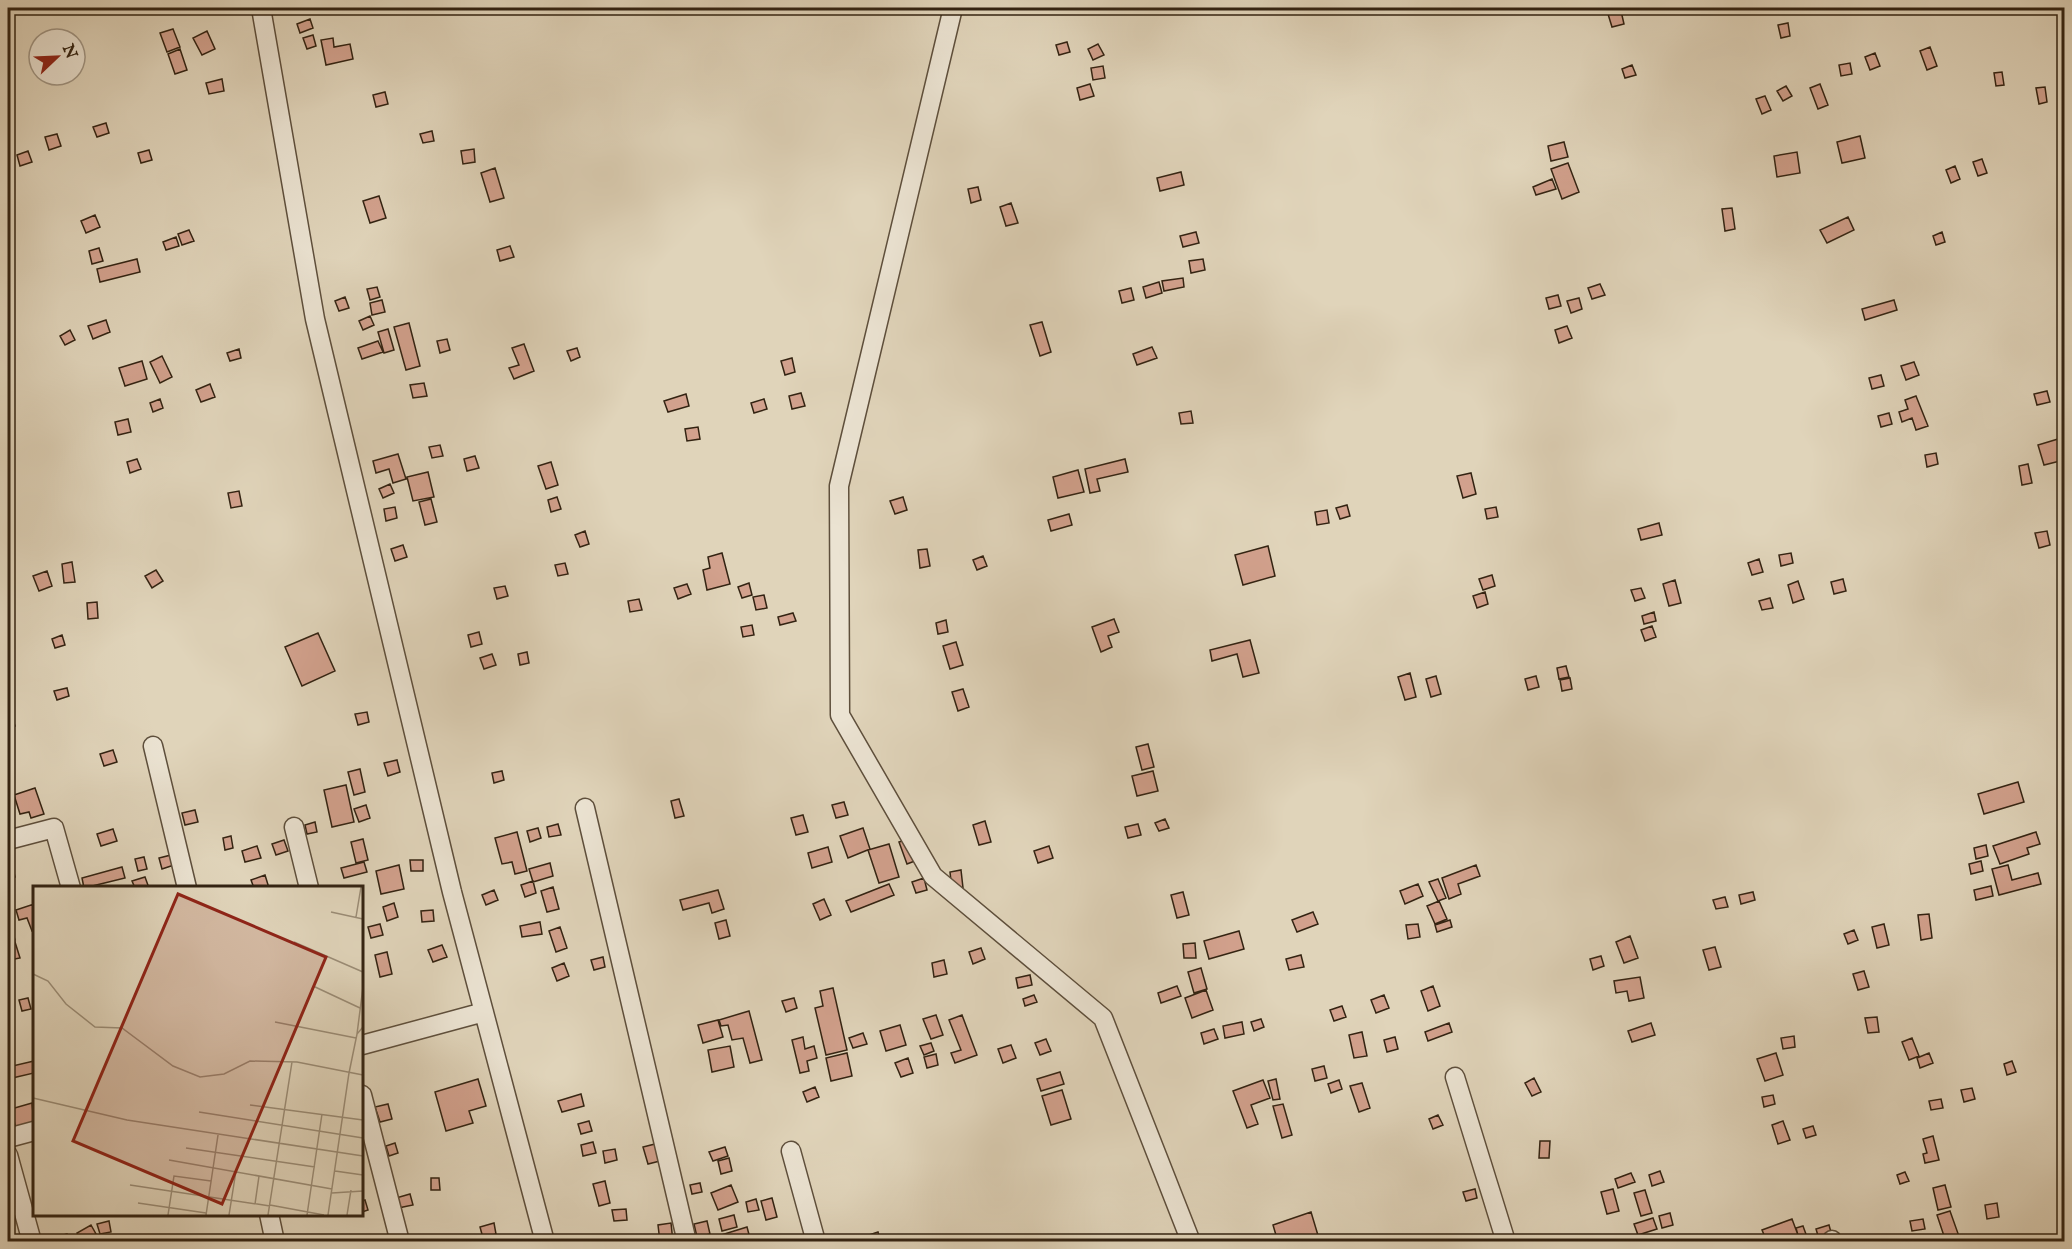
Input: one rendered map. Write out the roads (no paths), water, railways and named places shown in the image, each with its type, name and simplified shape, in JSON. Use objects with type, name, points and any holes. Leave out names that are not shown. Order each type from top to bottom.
[{"type":"street","points":[[261,8],[315,319],[452,892],[545,1242]]},
{"type":"street","points":[[951,8],[952,12],[839,486],[840,715],[933,876],[1103,1018],[1191,1242]]},
{"type":"street","points":[[153,746],[187,886]]},
{"type":"street","points":[[585,808],[687,1242]]},
{"type":"street","points":[[294,827],[309,886]]},
{"type":"street","points":[[8,840],[54,828],[70,886]]},
{"type":"street","points":[[363,1045],[484,1012]]},
{"type":"street","points":[[1455,1077],[1506,1242]]},
{"type":"street","points":[[363,1099],[400,1242]]},
{"type":"street","points":[[8,1138],[33,1131]]},
{"type":"street","points":[[791,1151],[816,1242]]},
{"type":"street","points":[[8,1155],[32,1242]]},
{"type":"street","points":[[269,1216],[275,1242]]}]
